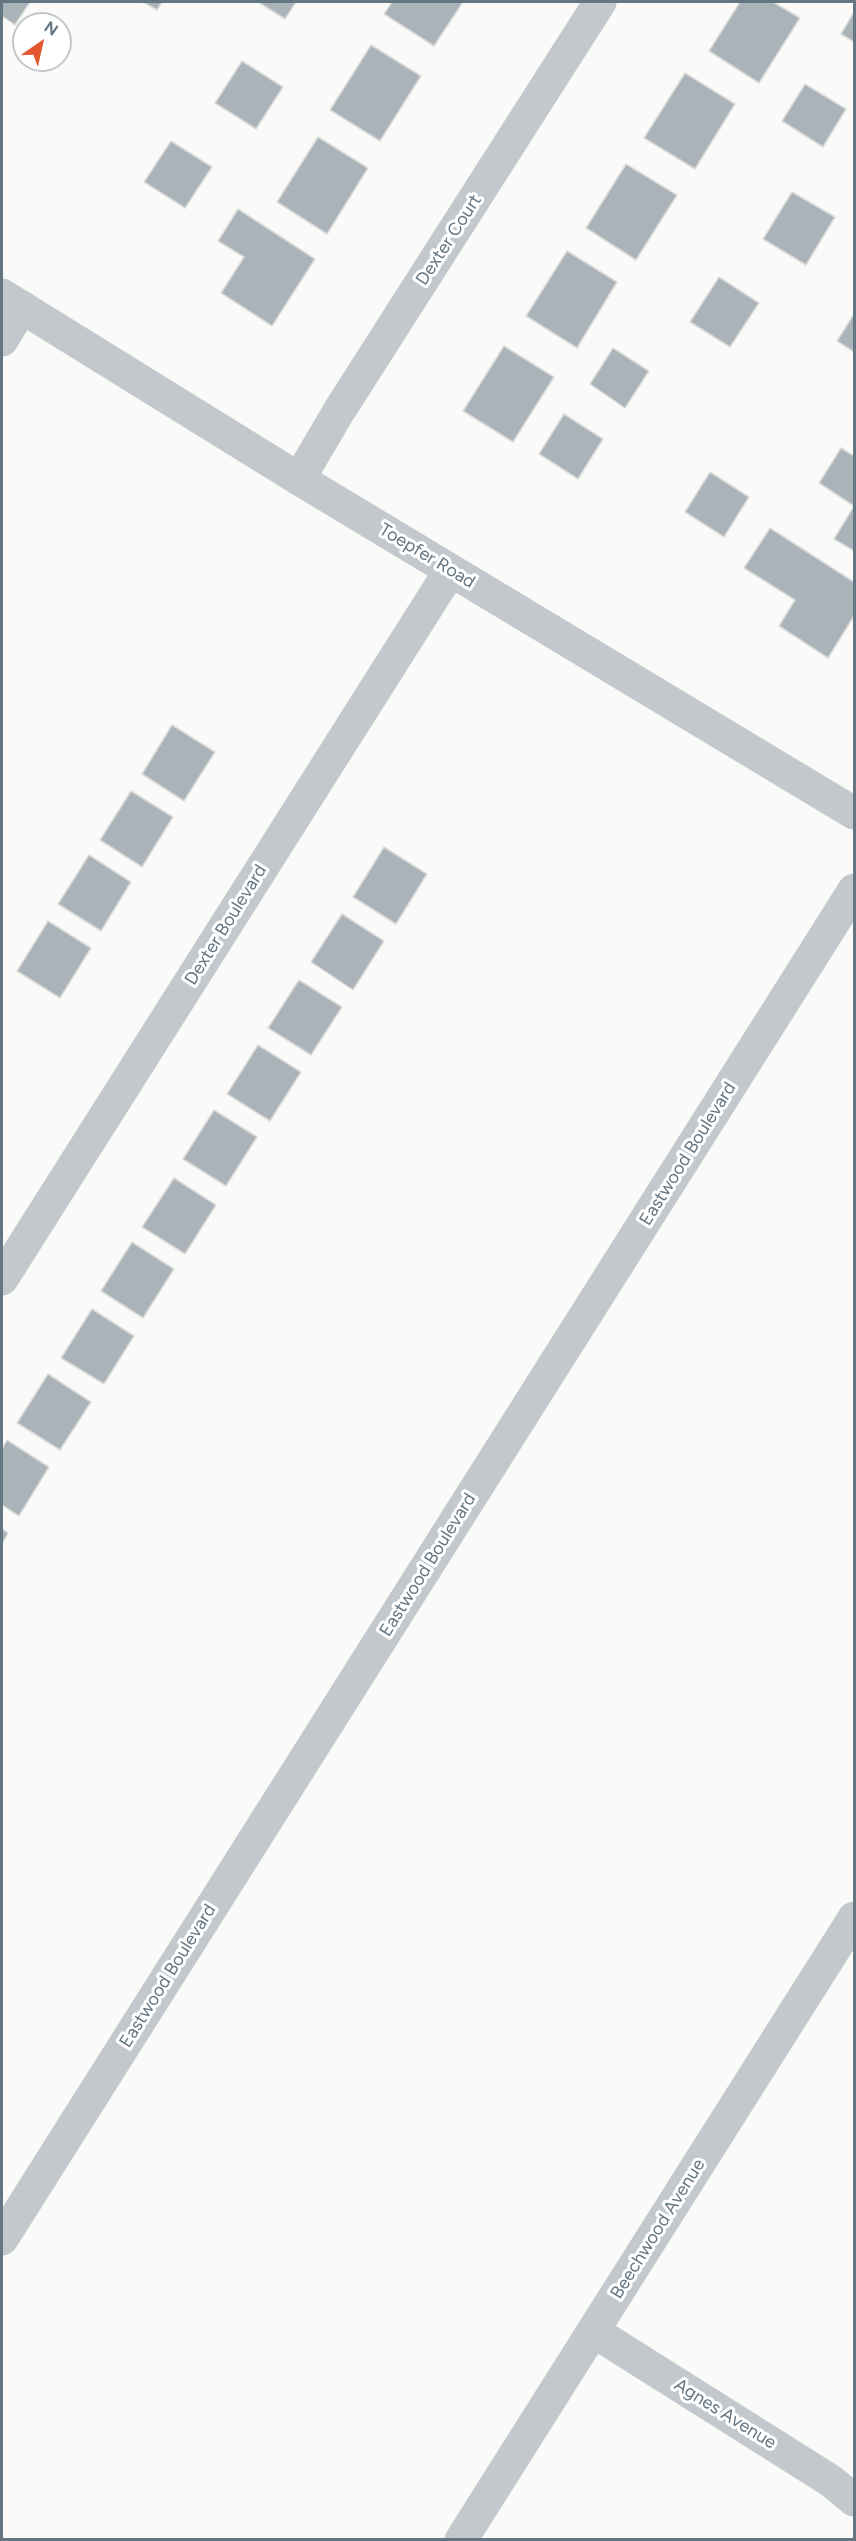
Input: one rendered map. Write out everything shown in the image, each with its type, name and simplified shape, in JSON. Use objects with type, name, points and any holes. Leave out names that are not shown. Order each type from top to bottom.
[{"type":"street","name":"Dexter Court","points":[[299,479],[346,401],[600,2]]},
{"type":"street","name":"Toepfer Road","points":[[12,301],[450,571],[854,812]]},
{"type":"street","points":[[2,340],[12,301]]},
{"type":"street","name":"Dexter Boulevard","points":[[2,1279],[450,571]]},
{"type":"street","name":"Eastwood Boulevard","points":[[2,2239],[855,891]]},
{"type":"street","name":"Beechwood Avenue","points":[[461,2540],[855,1918]]},
{"type":"street","name":"Agnes Avenue","points":[[593,2331],[831,2481],[855,2500]]},
{"type":"building","points":[[2,2],[30,2],[23,12],[12,12],[12,23],[2,16]]},
{"type":"building","points":[[143,2],[162,2],[157,10]]},
{"type":"building","points":[[258,2],[296,2],[285,19]]},
{"type":"building","points":[[392,2],[463,2],[434,46],[384,14]]},
{"type":"building","points":[[740,2],[773,2],[800,18],[759,83],[709,51]]},
{"type":"building","points":[[854,12],[854,42],[841,34]]},
{"type":"building","points":[[371,45],[421,76],[380,141],[330,110]]},
{"type":"building","points":[[242,61],[283,87],[256,129],[215,103]]},
{"type":"building","points":[[685,73],[735,104],[695,169],[644,138]]},
{"type":"building","points":[[805,84],[846,109],[823,147],[782,121]]},
{"type":"building","points":[[318,137],[368,168],[327,234],[277,202]]},
{"type":"building","points":[[171,141],[212,167],[185,208],[144,182]]},
{"type":"building","points":[[626,164],[677,195],[636,260],[586,228]]},
{"type":"building","points":[[792,192],[835,217],[806,265],[763,239]]},
{"type":"building","points":[[238,209],[315,259],[272,326],[221,293],[244,257],[218,241]]},
{"type":"building","points":[[567,251],[617,282],[577,348],[526,316]]},
{"type":"building","points":[[719,277],[759,303],[730,347],[690,322]]},
{"type":"building","points":[[854,314],[854,352],[837,341]]},
{"type":"building","points":[[504,346],[554,377],[513,442],[463,411]]},
{"type":"building","points":[[613,348],[649,371],[625,408],[590,384]]},
{"type":"building","points":[[564,414],[603,439],[578,479],[539,454]]},
{"type":"building","points":[[841,448],[854,456],[854,506],[819,483]]},
{"type":"building","points":[[710,472],[749,497],[724,537],[685,512]]},
{"type":"building","points":[[854,506],[854,551],[834,539]]},
{"type":"building","points":[[770,528],[854,582],[854,616],[828,658],[779,626],[795,600],[744,568]]},
{"type":"building","points":[[172,725],[215,752],[184,801],[142,774]]},
{"type":"building","points":[[131,791],[173,817],[142,867],[100,840]]},
{"type":"building","points":[[384,847],[427,874],[396,924],[353,897]]},
{"type":"building","points":[[89,855],[131,882],[101,931],[58,904]]},
{"type":"building","points":[[342,914],[384,941],[353,990],[311,962]]},
{"type":"building","points":[[48,921],[91,948],[60,998],[17,971]]},
{"type":"building","points":[[299,980],[342,1007],[311,1055],[268,1028]]},
{"type":"building","points":[[258,1045],[301,1072],[270,1121],[227,1094]]},
{"type":"building","points":[[214,1110],[257,1137],[226,1186],[183,1159]]},
{"type":"building","points":[[174,1178],[216,1205],[185,1254],[142,1227]]},
{"type":"building","points":[[132,1242],[174,1269],[143,1318],[101,1291]]},
{"type":"building","points":[[92,1309],[134,1336],[104,1384],[61,1358]]},
{"type":"building","points":[[48,1374],[91,1402],[60,1450],[17,1423]]},
{"type":"building","points":[[7,1440],[49,1467],[19,1516],[2,1505],[2,1449]]},
{"type":"building","points":[[2,1529],[8,1533],[2,1544]]}]
